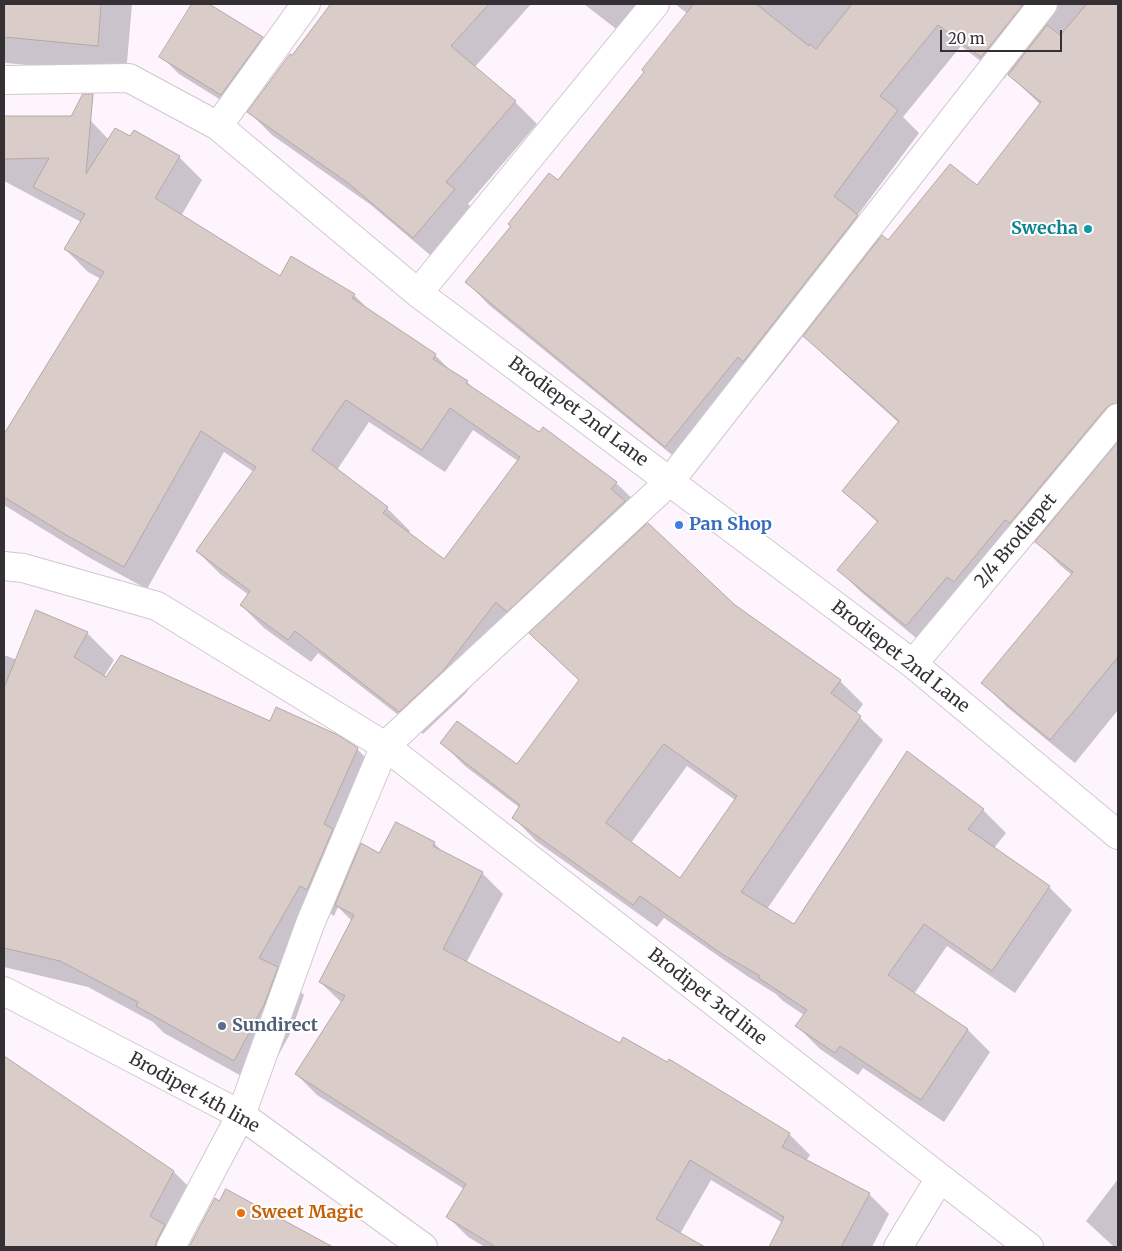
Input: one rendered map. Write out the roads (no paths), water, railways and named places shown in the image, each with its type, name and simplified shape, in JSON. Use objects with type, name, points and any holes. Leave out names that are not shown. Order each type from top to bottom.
[{"type":"street","points":[[218,126],[306,4]]},
{"type":"street","points":[[418,293],[655,4]]},
{"type":"street","points":[[171,1247],[241,1115],[310,924],[385,746],[670,481],[1042,4]]},
{"type":"street","name":"Brodiepet 2nd Lane","points":[[4,80],[129,78],[218,126],[418,293],[913,664],[1118,835]]},
{"type":"street","name":"2/4 Brodiepet","points":[[913,664],[1118,418]]},
{"type":"street","name":"Brodipet 3rd line","points":[[4,566],[23,568],[157,606],[385,746],[1028,1247]]},
{"type":"street","name":"Brodipet 4th line","points":[[4,991],[241,1115],[423,1247]]},
{"type":"street","points":[[898,1247],[940,1178]]},
{"type":"place","name":"Swecha","points":[[1088,229]]},
{"type":"place","name":"Pan Shop","points":[[679,525]]},
{"type":"place","name":"Sundirect","points":[[222,1026]]},
{"type":"place","name":"Sweet Magic","points":[[241,1213]]}]
